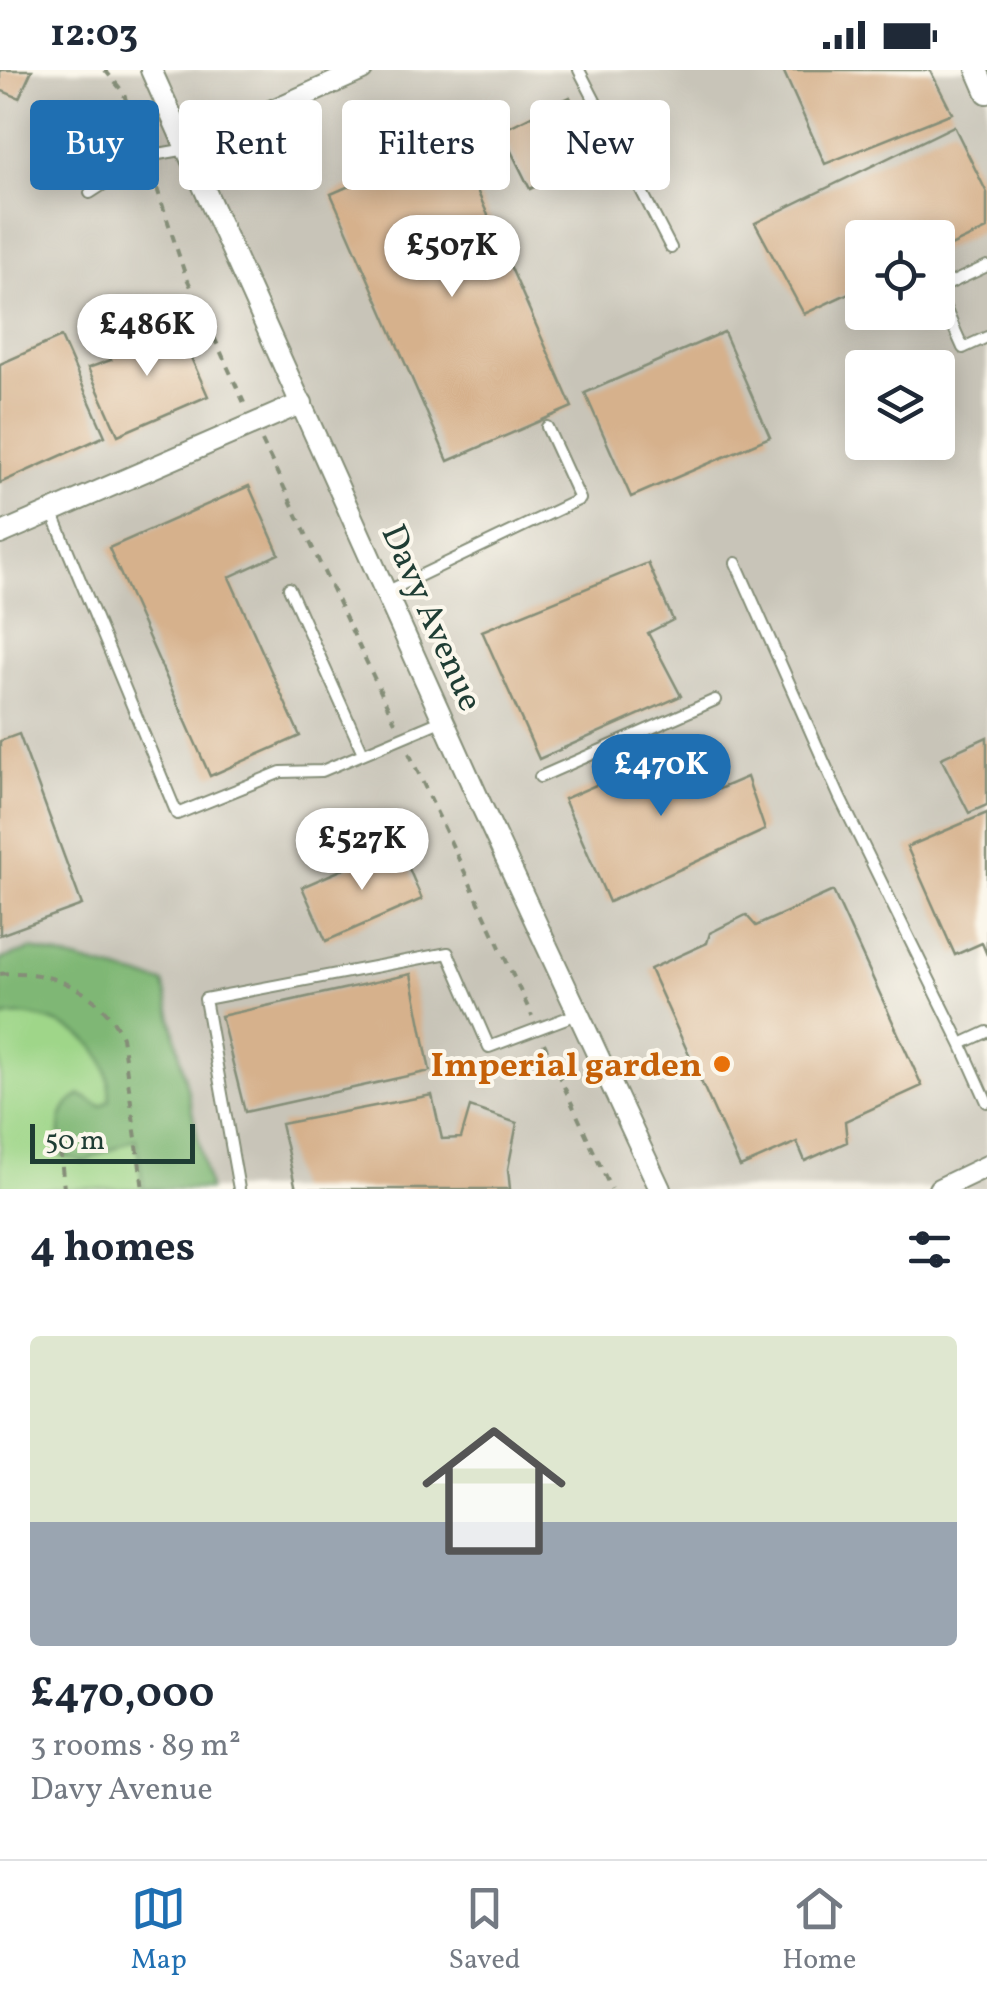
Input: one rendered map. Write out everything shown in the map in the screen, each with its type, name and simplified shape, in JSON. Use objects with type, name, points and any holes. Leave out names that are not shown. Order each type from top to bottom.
[{"type":"street","name":"Davy Avenue","points":[[151,70],[179,129]]},
{"type":"street","points":[[295,100],[362,70]]},
{"type":"street","points":[[977,70],[987,93]]},
{"type":"street","name":"Davy Avenue","points":[[207,190],[660,1189]]},
{"type":"street","points":[[0,534],[302,404]]},
{"type":"street","points":[[950,1187],[987,1166]]},
{"type":"lane","points":[[579,70],[672,248]]},
{"type":"lane","points":[[90,194],[96,190]]},
{"type":"lane","points":[[955,282],[987,266]]},
{"type":"lane","points":[[954,330],[962,348],[987,337]]},
{"type":"lane","points":[[386,592],[580,498],[547,428]]},
{"type":"lane","points":[[52,512],[178,814],[281,772],[322,771],[444,720]]},
{"type":"lane","points":[[736,563],[840,798],[987,1102]]},
{"type":"lane","points":[[289,588],[364,753]]},
{"type":"lane","points":[[540,777],[714,700]]},
{"type":"lane","points":[[239,1189],[205,1000],[448,953],[489,1047],[578,1014]]},
{"type":"lane","points":[[960,1044],[987,1032]]},
{"type":"path","points":[[105,70],[126,100]]},
{"type":"path","points":[[157,190],[185,274],[611,1189]]},
{"type":"path","points":[[0,974],[36,975],[70,984],[98,1005],[118,1027],[142,1189]]},
{"type":"path","points":[[59,1134],[64,1189]]},
{"type":"shaded area","points":[[0,70],[987,70],[987,1189],[209,1189],[164,983],[32,949],[0,960]]},
{"type":"green space","points":[[32,949],[164,983],[209,1189],[0,1189],[0,960]]},
{"type":"green space","points":[[32,949],[164,983],[209,1189],[143,1189],[136,1138],[84,1162],[61,1155],[60,1128],[67,1106],[81,1095],[101,1106],[110,1100],[108,1079],[95,1048],[76,1032],[37,1017],[0,1018],[0,960]]},
{"type":"building","points":[[0,70],[32,70],[19,98],[0,90]]},
{"type":"building","points":[[783,70],[930,70],[952,113],[825,164]]},
{"type":"building","points":[[530,117],[530,189],[510,149],[510,127]]},
{"type":"building","points":[[954,126],[987,193],[987,229],[955,244],[955,220],[845,220],[845,295],[804,314],[755,223]]},
{"type":"building","points":[[342,189],[477,190],[572,407],[448,461],[331,194]]},
{"type":"building","points":[[178,328],[208,396],[118,435],[88,368],[111,360],[105,346],[147,329],[153,341]]},
{"type":"building","points":[[724,332],[770,437],[631,497],[585,393]]},
{"type":"building","points":[[61,337],[105,436],[0,483],[0,364]]},
{"type":"building","points":[[249,486],[279,554],[229,577],[300,736],[210,776],[109,548]]},
{"type":"building","points":[[648,563],[673,620],[648,633],[681,696],[539,759],[482,631]]},
{"type":"building","points":[[19,734],[82,905],[0,935],[0,741]]},
{"type":"building","points":[[987,737],[987,805],[969,813],[941,758]]},
{"type":"building","points":[[701,739],[719,789],[747,777],[765,830],[609,902],[564,799]]},
{"type":"building","points":[[987,813],[987,955],[982,943],[955,955],[907,847]]},
{"type":"building","points":[[399,845],[422,899],[326,941],[302,887]]},
{"type":"building","points":[[833,891],[922,1086],[845,1121],[847,1142],[805,1161],[797,1142],[740,1167],[650,969],[707,943],[710,933],[746,915],[756,926]]},
{"type":"building","points":[[411,974],[430,1071],[245,1112],[221,1016]]},
{"type":"building","points":[[432,1095],[442,1139],[461,1138],[470,1107],[517,1123],[508,1169],[510,1189],[296,1189],[281,1124]]},
{"type":"place","name":"Imperial garden","points":[[722,1064]]}]
